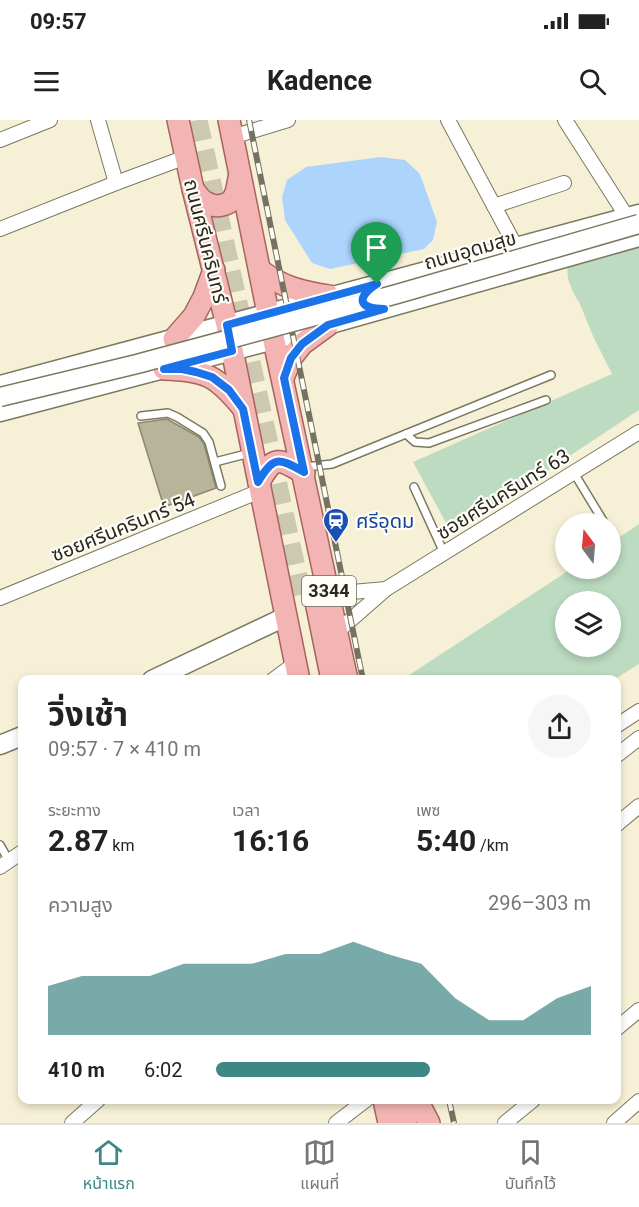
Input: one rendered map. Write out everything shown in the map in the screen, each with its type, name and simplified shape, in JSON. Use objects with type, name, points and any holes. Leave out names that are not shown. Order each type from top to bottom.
[{"type":"main road","name":"ถนนศรีนครินทร์","points":[[178,120],[227,325],[298,671]]},
{"type":"main road","points":[[230,128],[303,470]]},
{"type":"main road","points":[[193,189],[207,204],[218,206],[228,203],[235,197],[239,174]]},
{"type":"main road","points":[[0,385],[516,246],[635,218]]},
{"type":"main road","name":"ถนนอุดมสุข","points":[[0,397],[397,294],[635,218]]},
{"type":"main road","points":[[0,412],[274,340],[639,237]]},
{"type":"main road","points":[[174,339],[194,316],[214,270]]},
{"type":"main road","points":[[260,270],[270,278],[294,289],[329,296]]},
{"type":"main road","points":[[377,284],[366,290],[363,301],[371,309],[384,309]]},
{"type":"main road","points":[[284,378],[291,358],[302,344],[328,325]]},
{"type":"main road","points":[[164,369],[182,369],[212,377],[229,390],[243,409]]},
{"type":"main road","points":[[53,371],[67,376],[69,381],[68,389],[60,396]]},
{"type":"main road","points":[[259,486],[269,465],[276,462],[287,462],[303,470]]},
{"type":"main road","name":"3344","points":[[303,470],[310,502],[318,675]]},
{"type":"main road","name":"3344","points":[[315,594],[338,631],[346,675]]},
{"type":"main road","name":"3344","points":[[315,594],[331,675]]},
{"type":"main road","points":[[163,675],[287,616]]},
{"type":"main road","points":[[0,745],[18,738]]},
{"type":"main road","points":[[385,1104],[389,1123]]},
{"type":"main road","points":[[404,1104],[406,1123]]},
{"type":"main road","points":[[419,1104],[430,1123]]},
{"type":"main road","points":[[429,1104],[430,1123]]},
{"type":"street","points":[[0,140],[50,120]]},
{"type":"street","points":[[98,120],[116,183]]},
{"type":"street","points":[[230,128],[288,120]]},
{"type":"street","points":[[448,120],[516,246]]},
{"type":"street","points":[[565,120],[635,218]]},
{"type":"street","points":[[0,229],[186,157]]},
{"type":"street","points":[[494,206],[564,183]]},
{"type":"street","name":"ซอยศรีนครินทร์ 63","points":[[338,631],[386,589],[639,432]]},
{"type":"street","name":"ซอยศรีนครินทร์ 54","points":[[0,598],[259,486]]},
{"type":"street","name":"ซอยศรีนครินทร์ 63","points":[[315,594],[386,589]]},
{"type":"street","points":[[621,723],[639,711]]},
{"type":"street","points":[[621,752],[639,738]]},
{"type":"street","points":[[621,821],[639,806]]},
{"type":"street","points":[[5,864],[18,855]]},
{"type":"street","points":[[621,1025],[639,1010]]},
{"type":"street","points":[[614,1123],[639,1101]]},
{"type":"street","points":[[72,1123],[93,1104]]},
{"type":"street","points":[[338,1122],[361,1104]]},
{"type":"street","points":[[505,1123],[528,1104]]},
{"type":"lane","points":[[303,470],[332,464],[551,375]]},
{"type":"lane","points":[[406,434],[415,442],[429,443],[546,400]]},
{"type":"lane","points":[[141,416],[168,413],[203,433],[209,442],[221,486]]},
{"type":"lane","points":[[215,462],[253,453]]},
{"type":"lane","points":[[574,473],[598,513]]},
{"type":"lane","points":[[414,487],[444,553]]},
{"type":"lane","points":[[0,845],[5,864]]},
{"type":"green space","points":[[639,244],[639,410],[452,534],[413,462],[612,374],[573,292],[568,279],[567,264]]},
{"type":"green space","points":[[639,524],[639,664],[621,675],[409,675],[556,579],[621,579],[621,536]]},
{"type":"water","points":[[381,157],[405,160],[420,174],[437,222],[433,240],[424,249],[330,269],[312,263],[285,220],[282,197],[287,180],[306,167]]},
{"type":"building","points":[[167,419],[199,437],[204,444],[216,488],[164,507],[138,423]]},
{"type":"tunnel","points":[[197,120],[301,595]]},
{"type":"railway","points":[[249,120],[362,675]]},
{"type":"railway","points":[[450,1104],[454,1123]]},
{"type":"place","name":"ศรีอุดม","points":[[336,544]]},
{"type":"route","points":[[377,284],[366,290],[363,301],[371,309],[384,309],[328,325],[302,344],[291,358],[284,378],[304,472],[287,462],[276,462],[269,465],[258,482],[243,409],[229,390],[212,377],[182,369],[164,369],[232,351],[227,325],[377,284]]}]
